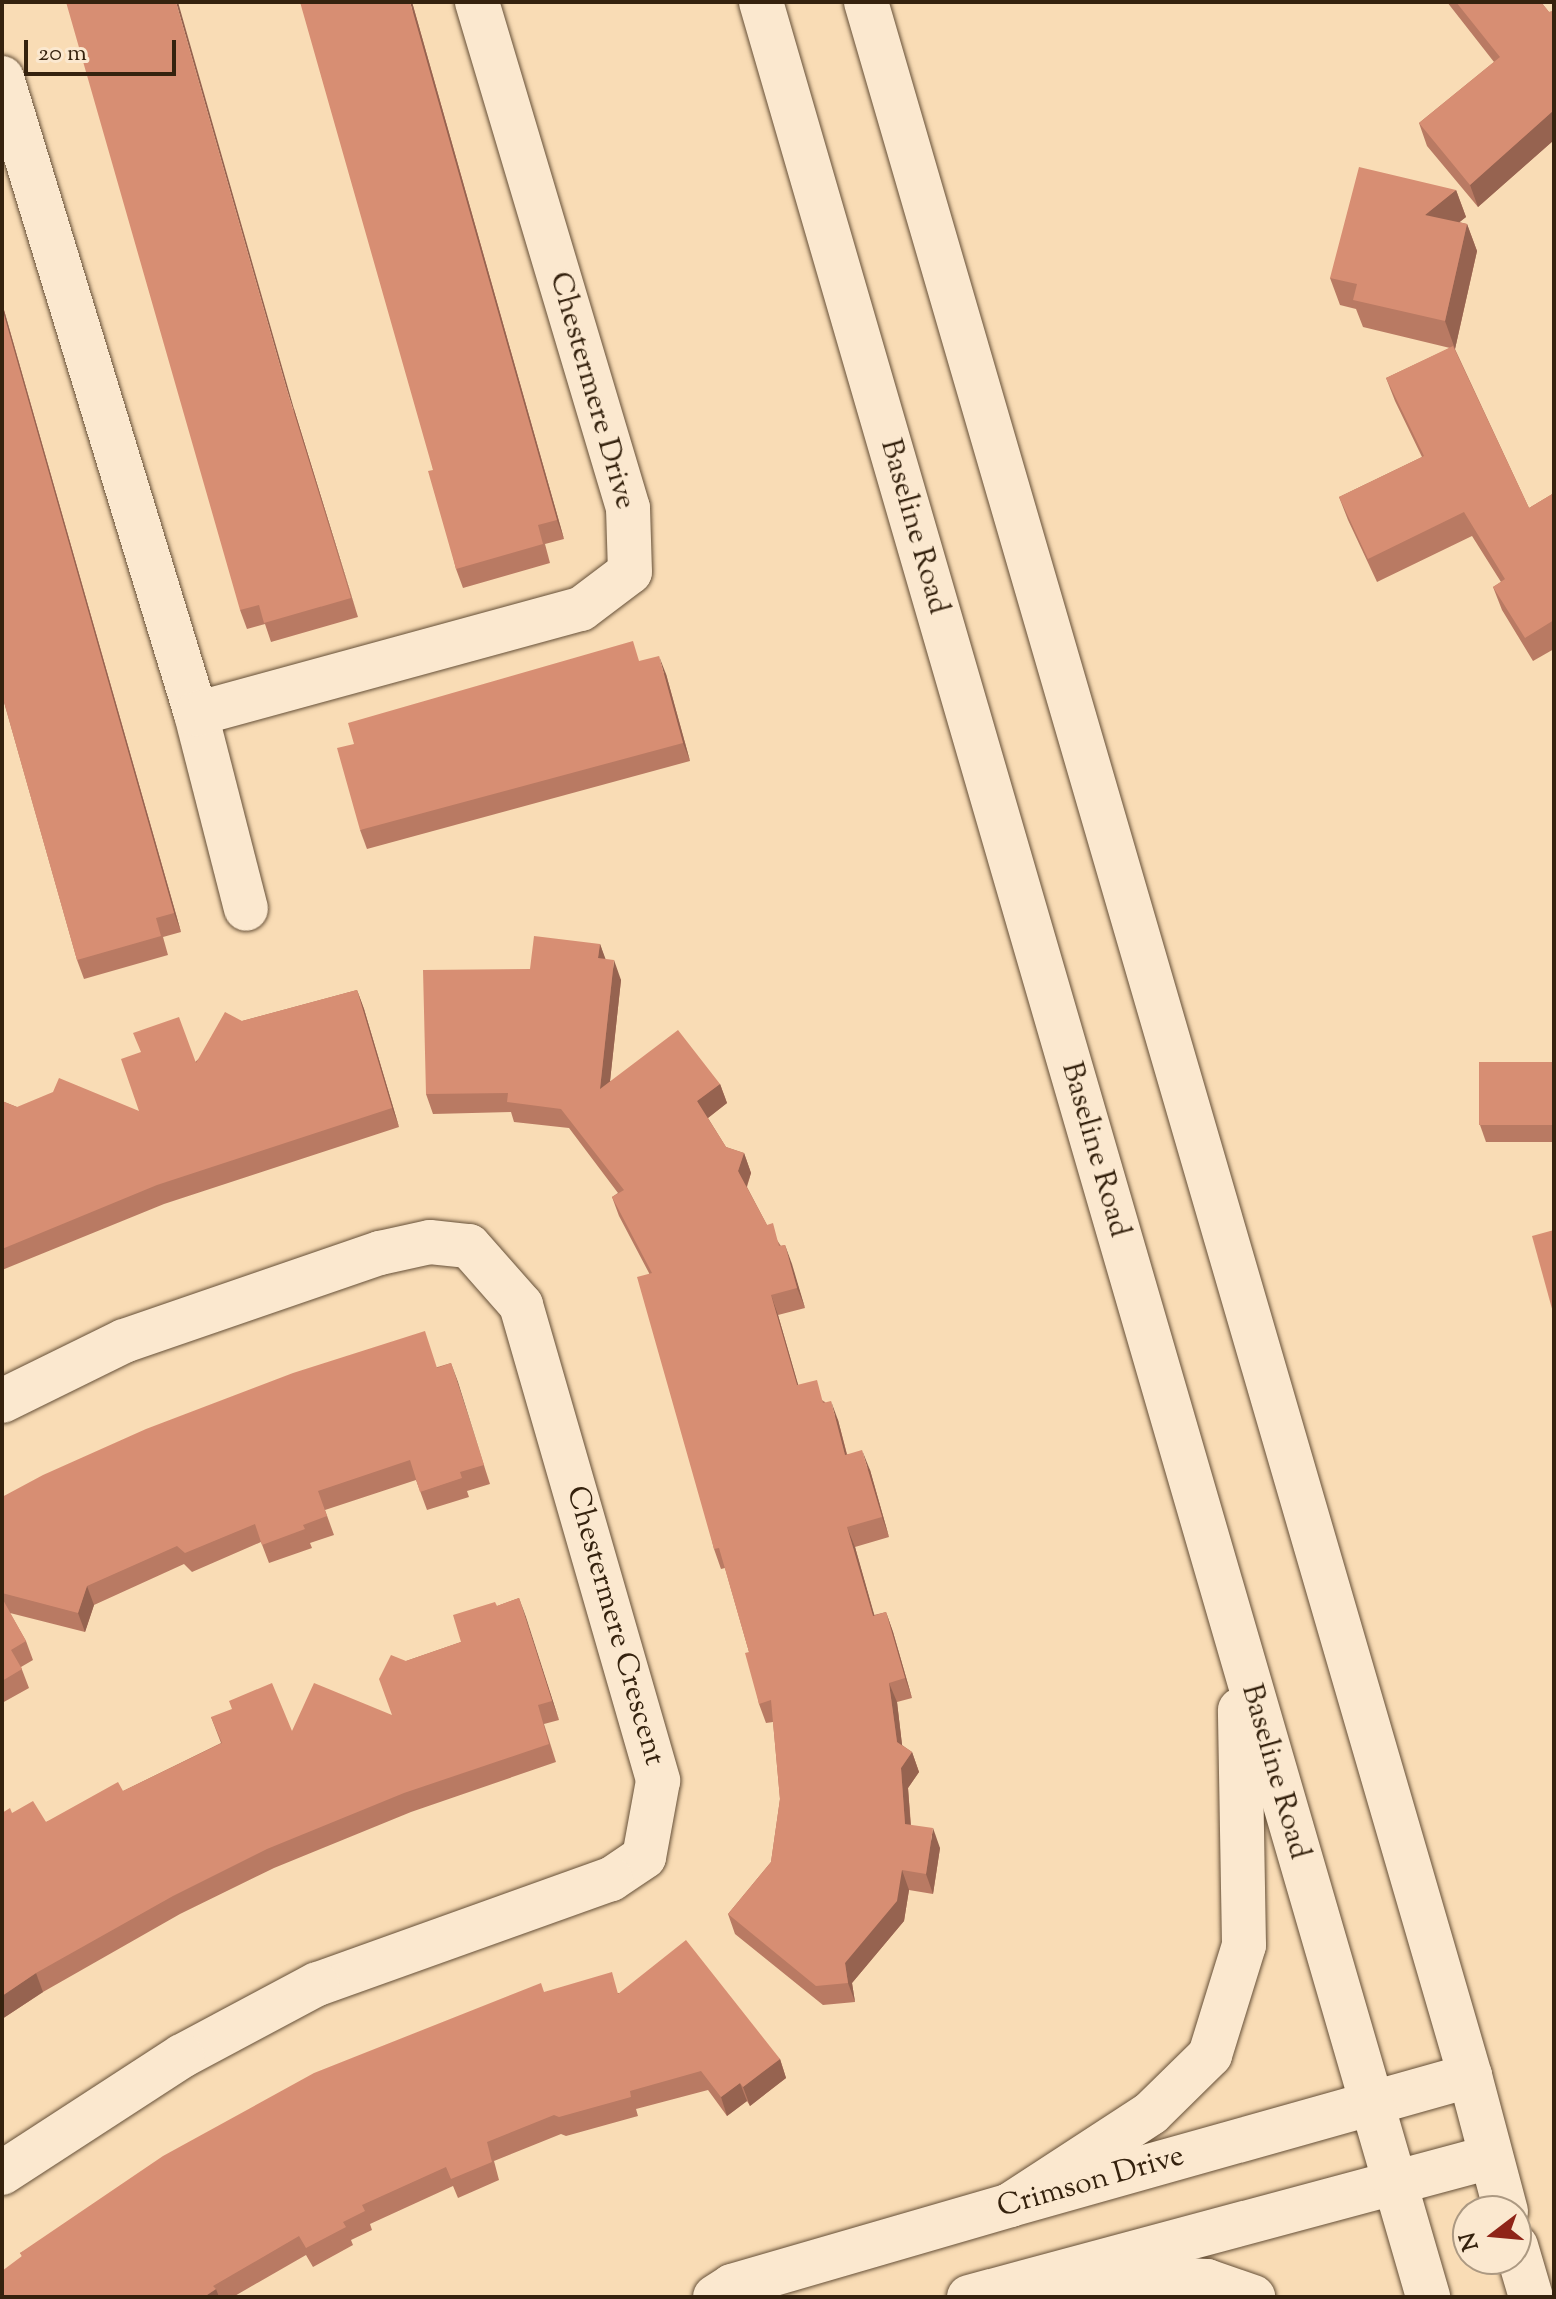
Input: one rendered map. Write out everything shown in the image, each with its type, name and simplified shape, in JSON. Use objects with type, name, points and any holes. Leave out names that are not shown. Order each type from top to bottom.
[{"type":"main road","name":"Chestermere Drive","points":[[196,714],[581,609],[630,572],[628,508],[477,2]]},
{"type":"main road","name":"Baseline Road","points":[[761,2],[1428,2297]]},
{"type":"main road","points":[[866,2],[1470,2076],[1501,2195]]},
{"type":"main road","points":[[2,78],[196,714],[246,909]]},
{"type":"main road","name":"Chestermere Crescent","points":[[2,1401],[124,1341],[380,1253],[430,1242],[469,1246],[521,1305],[658,1781],[644,1857],[611,1879],[317,1984],[182,2056],[2,2173]]},
{"type":"main road","points":[[1010,2205],[1151,2113],[1210,2055],[1244,1945],[1240,1652]]},
{"type":"main road","name":"Crimson Drive","points":[[715,2297],[732,2286],[1470,2076]]},
{"type":"main road","points":[[969,2297],[1490,2157]]},
{"type":"main road","points":[[1060,2274],[1207,2281],[1253,2297]]},
{"type":"main road","points":[[1525,2275],[1531,2297]]},
{"type":"building","points":[[66,2],[176,2],[287,390],[351,598],[264,623],[259,605],[240,610]]},
{"type":"building","points":[[300,2],[410,2],[557,520],[538,525],[543,544],[456,569],[428,471],[433,470]]},
{"type":"building","points":[[1456,2],[1541,2],[1549,12],[1554,11],[1554,110],[1470,185],[1419,123],[1500,57]]},
{"type":"building","points":[[1359,167],[1456,190],[1425,215],[1467,224],[1445,321],[1353,300],[1357,284],[1330,278]]},
{"type":"building","points":[[2,308],[174,913],[156,918],[161,936],[77,960],[2,695]]},
{"type":"building","points":[[1453,346],[1529,508],[1554,493],[1554,620],[1525,638],[1493,587],[1505,579],[1464,512],[1368,559],[1339,497],[1424,456],[1386,378]]},
{"type":"building","points":[[633,641],[639,661],[659,656],[683,743],[360,830],[337,748],[354,744],[348,723]]},
{"type":"building","points":[[534,936],[600,944],[598,958],[614,960],[600,1089],[678,1030],[720,1084],[697,1101],[726,1147],[744,1153],[738,1171],[767,1225],[773,1223],[779,1246],[785,1245],[797,1288],[771,1295],[797,1385],[817,1380],[823,1403],[831,1401],[845,1455],[862,1450],[882,1517],[847,1527],[873,1616],[886,1612],[905,1678],[889,1683],[897,1742],[912,1752],[901,1768],[905,1824],[933,1828],[926,1874],[902,1870],[897,1901],[845,1963],[848,1983],[816,1986],[728,1914],[771,1862],[780,1799],[771,1700],[759,1704],[745,1653],[749,1652],[719,1548],[714,1549],[637,1277],[652,1273],[612,1197],[624,1190],[561,1109],[507,1102],[508,1093],[426,1094],[423,970],[530,969]]},
{"type":"building","points":[[357,990],[392,1108],[157,1185],[2,1249],[2,1101],[17,1107],[53,1092],[59,1078],[139,1111],[121,1059],[141,1052],[133,1033],[179,1017],[196,1063],[225,1012],[242,1021]]},
{"type":"building","points":[[1479,1062],[1554,1062],[1554,1125],[1479,1125]]},
{"type":"building","points":[[1554,1230],[1554,1316],[1532,1236]]},
{"type":"building","points":[[425,1331],[437,1368],[451,1363],[484,1465],[460,1472],[462,1478],[420,1492],[410,1460],[318,1491],[327,1516],[303,1525],[305,1529],[262,1545],[255,1524],[185,1553],[177,1546],[87,1586],[78,1613],[2,1593],[2,1497],[146,1429],[293,1373]]},
{"type":"building","points":[[2,1598],[26,1641],[11,1650],[22,1669],[2,1681]]},
{"type":"building","points":[[519,1598],[552,1701],[538,1705],[549,1744],[404,1793],[267,1849],[173,1896],[36,1973],[2,1996],[2,1813],[10,1808],[12,1813],[33,1801],[46,1822],[118,1782],[123,1791],[222,1743],[211,1717],[232,1709],[229,1701],[272,1683],[292,1731],[314,1683],[392,1715],[379,1679],[391,1655],[406,1661],[461,1642],[453,1615]]},
{"type":"building","points":[[686,1940],[780,2059],[743,2087],[740,2083],[721,2097],[701,2071],[630,2091],[631,2097],[559,2117],[554,2115],[487,2142],[492,2162],[451,2179],[446,2167],[362,2205],[365,2211],[343,2222],[346,2227],[306,2248],[299,2236],[213,2286],[216,2289],[204,2297],[2,2297],[2,2271],[22,2256],[20,2253],[163,2156],[314,2073],[541,1983],[544,1992],[612,1972],[618,1994]]}]
